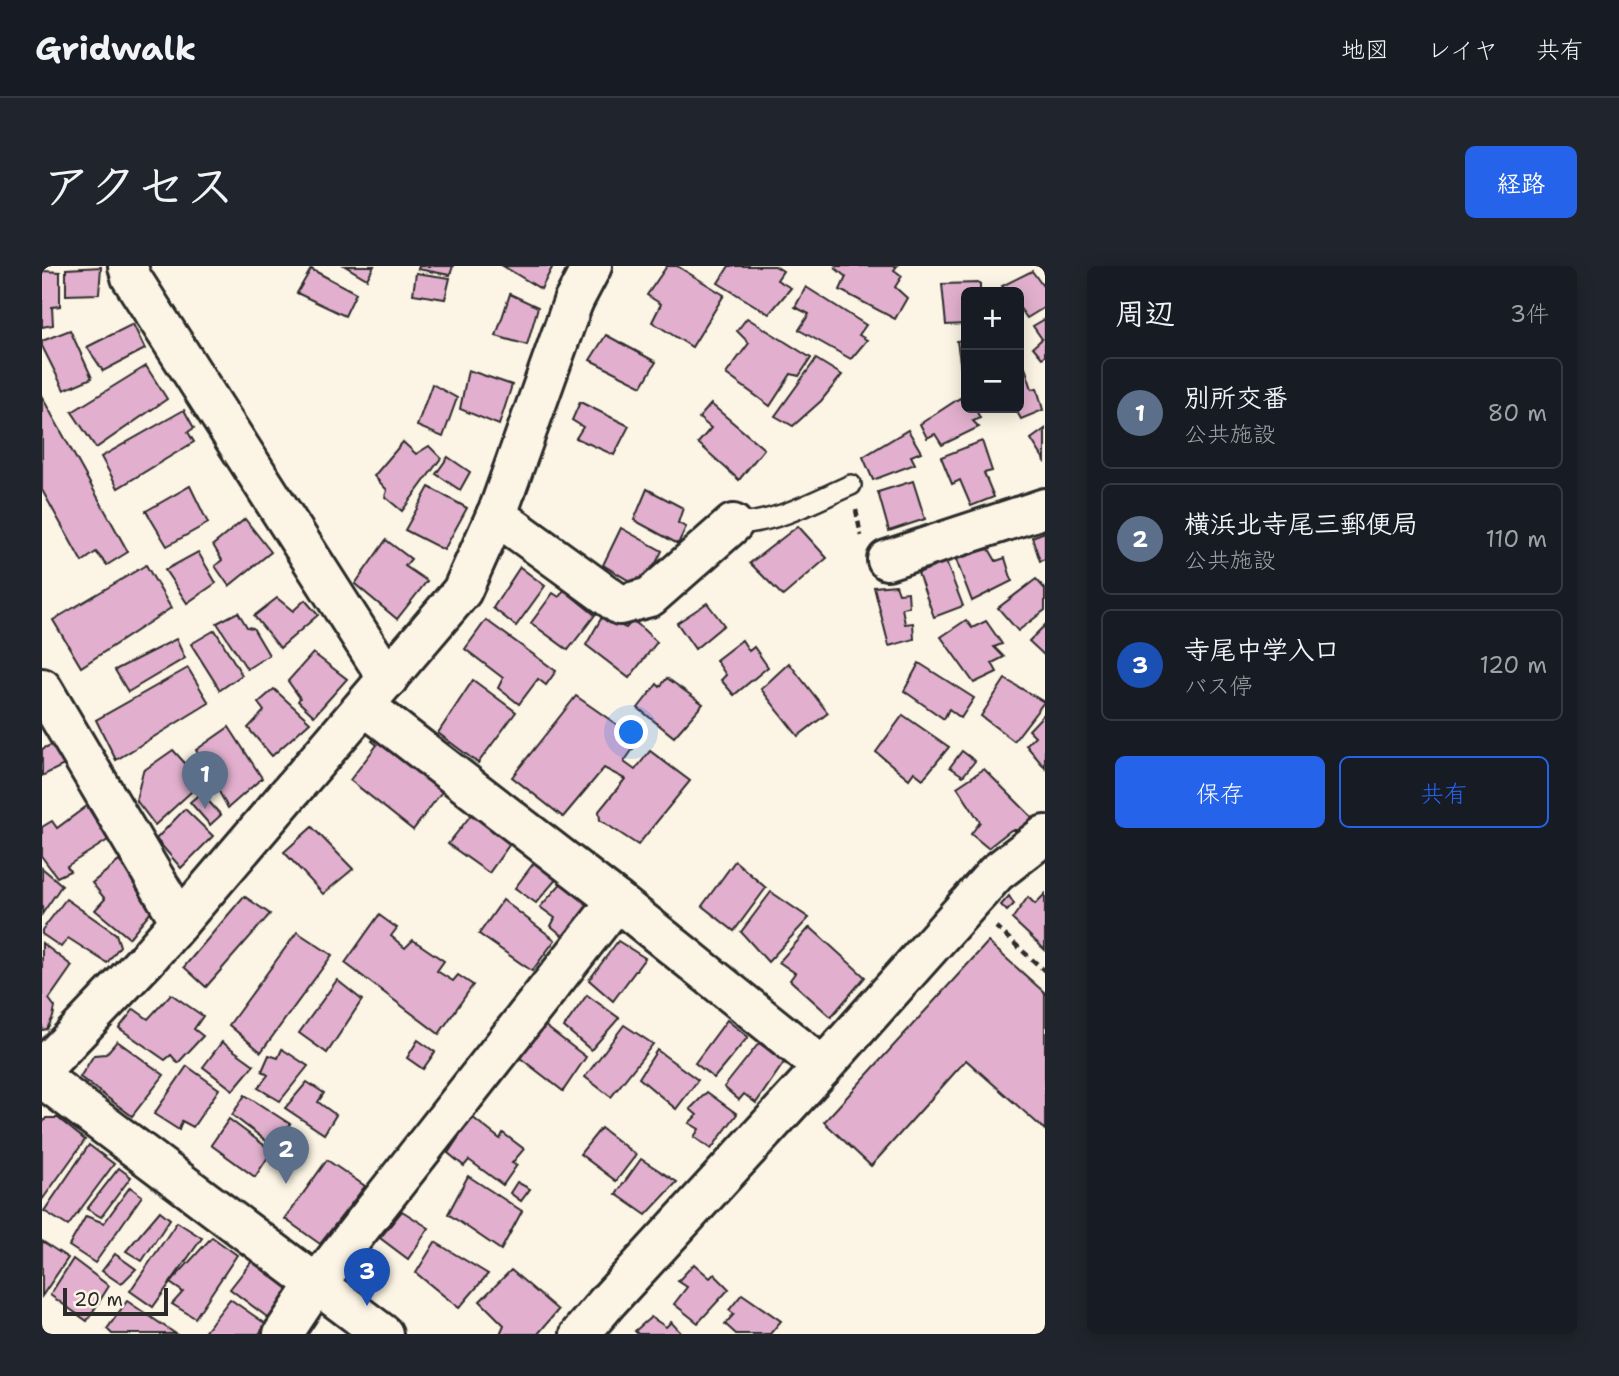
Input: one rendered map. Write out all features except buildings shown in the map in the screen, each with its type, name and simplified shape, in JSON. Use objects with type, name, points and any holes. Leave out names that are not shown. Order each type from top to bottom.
[{"type":"street","points":[[128,266],[131,277],[377,692],[617,901],[823,1067]]},
{"type":"street","points":[[42,1069],[146,960],[462,592],[496,515],[573,302],[592,266]]},
{"type":"street","points":[[887,560],[1045,508]]},
{"type":"street","points":[[496,515],[620,605],[650,597],[733,524]]},
{"type":"street","points":[[42,688],[180,921]]},
{"type":"street","points":[[580,1334],[996,873],[1041,844]]},
{"type":"street","points":[[282,1334],[317,1283],[617,901]]},
{"type":"street","points":[[42,1078],[383,1334]]},
{"type":"lane","points":[[733,524],[748,524],[791,511],[851,485]]},
{"type":"path","points":[[969,903],[1045,971]]},
{"type":"place","name":"別所交番","points":[[205,809]]},
{"type":"place","name":"横浜北寺尾三郵便局","points":[[286,1184]]},
{"type":"place","name":"寺尾中学入口","points":[[367,1306]]}]
